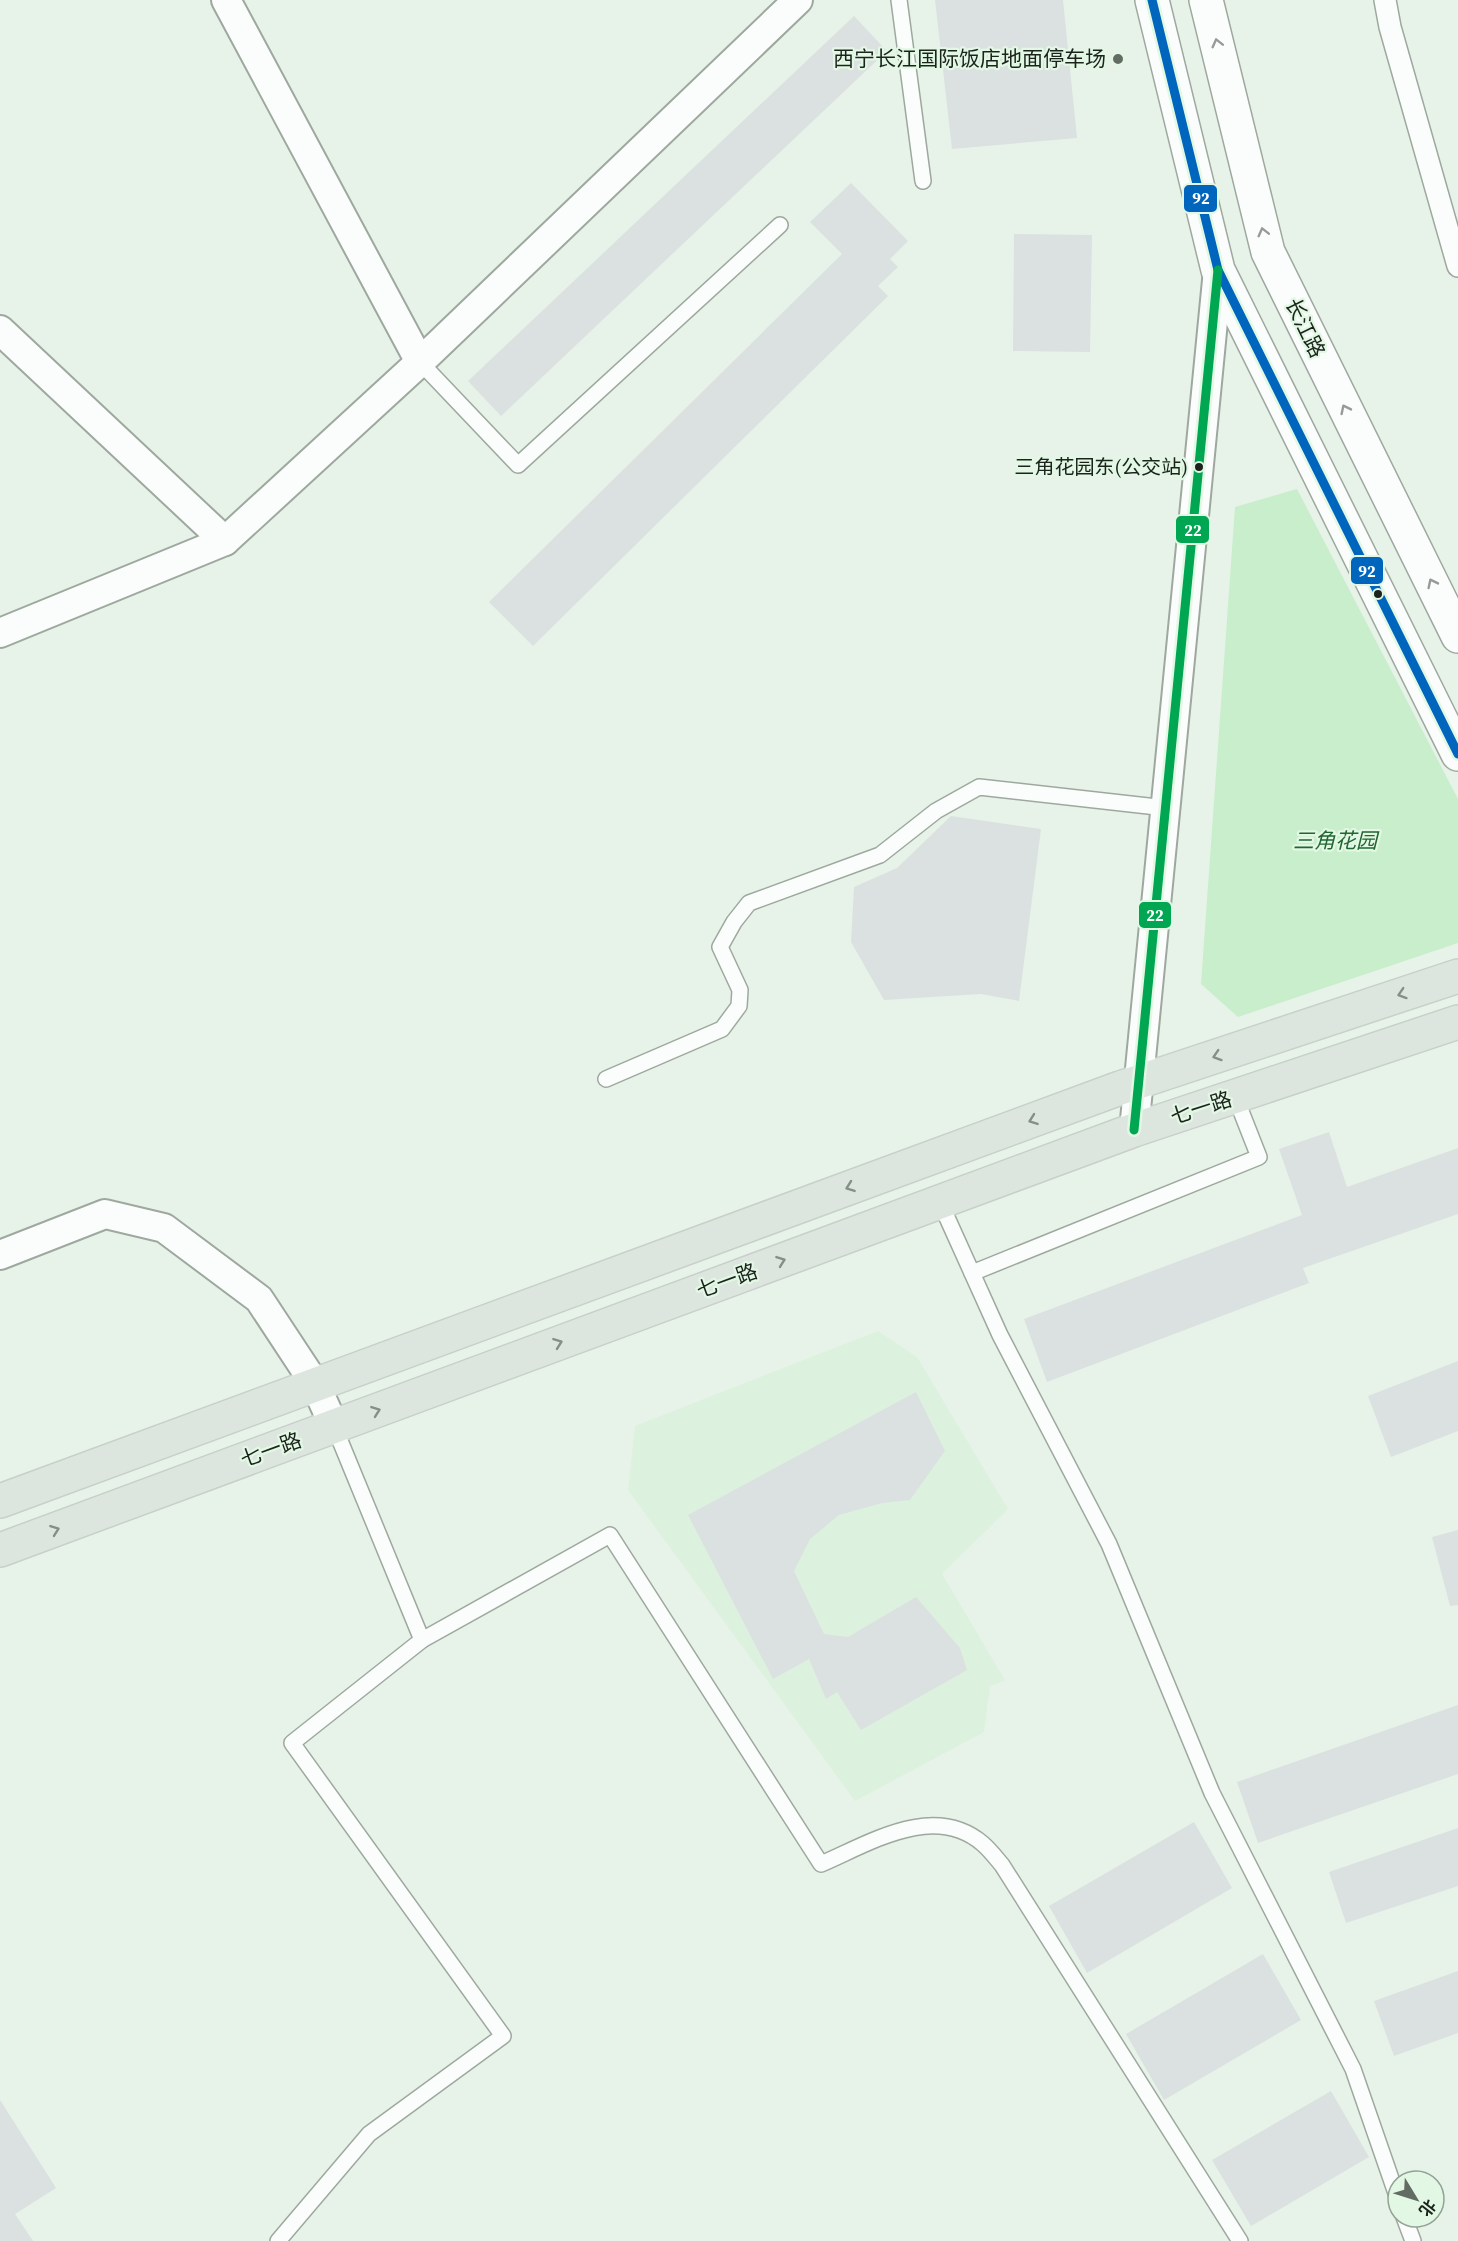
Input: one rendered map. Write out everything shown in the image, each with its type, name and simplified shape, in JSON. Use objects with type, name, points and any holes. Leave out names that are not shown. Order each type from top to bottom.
[{"type":"main road","points":[[1152,0],[1218,270],[1458,754]]},
{"type":"main road","name":"长江路","points":[[1206,0],[1268,252],[1458,636]]},
{"type":"main road","points":[[0,1501],[1138,1082],[1458,976]]},
{"type":"main road","name":"七一路","points":[[0,1550],[1134,1130],[1458,1022]]},
{"type":"street","points":[[226,0],[420,362]]},
{"type":"street","points":[[0,633],[225,541],[420,362],[798,0]]},
{"type":"street","points":[[1385,0],[1390,27],[1458,266]]},
{"type":"street","points":[[1134,1130],[1218,270]]},
{"type":"street","points":[[0,330],[225,541]]},
{"type":"street","points":[[0,1255],[105,1214],[164,1228],[259,1299],[315,1384],[334,1426]]},
{"type":"lane","points":[[899,0],[923,182]]},
{"type":"lane","points":[[420,362],[518,465],[780,225]]},
{"type":"lane","points":[[606,1079],[722,1029],[739,1006],[740,990],[720,947],[748,903],[880,855],[936,811],[979,787],[1166,808]]},
{"type":"lane","points":[[972,1273],[1259,1157],[1235,1096]]},
{"type":"lane","points":[[940,1202],[1000,1335],[1109,1544],[1212,1793],[1353,2069],[1388,2169]]},
{"type":"lane","points":[[334,1426],[422,1640]]},
{"type":"lane","points":[[278,2241],[369,2134],[503,2036],[292,1743],[422,1640],[610,1535],[821,1864],[902,1829],[930,1825],[958,1830],[983,1844],[1002,1865],[1240,2241]]},
{"type":"shaded area","points":[[878,1331],[917,1357],[1008,1509],[942,1574],[1005,1680],[990,1686],[984,1732],[855,1801],[628,1490],[635,1426]]},
{"type":"green space","name":"三角花园","points":[[1297,489],[1458,799],[1458,943],[1238,1017],[1201,984],[1235,507]]},
{"type":"building","points":[[935,0],[1063,0],[1077,138],[952,149]]},
{"type":"building","points":[[854,16],[887,51],[501,416],[468,381]]},
{"type":"building","points":[[851,183],[908,241],[890,259],[898,267],[878,286],[888,296],[533,646],[489,602],[842,254],[810,222]]},
{"type":"building","points":[[1014,234],[1092,235],[1090,352],[1013,351]]},
{"type":"building","points":[[951,816],[1041,829],[1019,1001],[981,994],[884,1000],[851,942],[854,887],[897,868]]},
{"type":"building","points":[[1329,1132],[1347,1187],[1458,1148],[1458,1214],[1303,1268],[1309,1283],[1047,1382],[1024,1319],[1302,1215],[1279,1149]]},
{"type":"building","points":[[1458,1361],[1458,1431],[1391,1457],[1368,1396]]},
{"type":"building","points":[[916,1392],[945,1451],[910,1500],[882,1503],[839,1515],[810,1539],[794,1571],[824,1634],[848,1637],[916,1597],[960,1648],[967,1670],[861,1730],[837,1692],[826,1699],[809,1659],[773,1679],[688,1515]]},
{"type":"building","points":[[1458,1530],[1458,1605],[1450,1606],[1432,1537]]},
{"type":"building","points":[[1458,1705],[1458,1774],[1258,1843],[1237,1782]]},
{"type":"building","points":[[1194,1822],[1232,1888],[1087,1973],[1049,1906]]},
{"type":"building","points":[[1458,1828],[1458,1886],[1346,1923],[1329,1872]]},
{"type":"building","points":[[1263,1954],[1301,2020],[1164,2100],[1126,2034]]},
{"type":"building","points":[[1458,1971],[1458,2033],[1394,2056],[1374,2001]]},
{"type":"building","points":[[1331,2091],[1369,2157],[1251,2226],[1212,2160]]},
{"type":"building","points":[[0,2100],[56,2188],[15,2214],[33,2241],[0,2241]]},
{"type":"transit line","name":"92","points":[[1152,0],[1218,270],[1458,754]]},
{"type":"transit line","name":"22","points":[[1134,1130],[1218,270]]},
{"type":"place","name":"西宁长江国际饭店地面停车场","points":[[1118,59]]},
{"type":"place","name":"三角花园东(公交站)","points":[[1199,467]]}]
